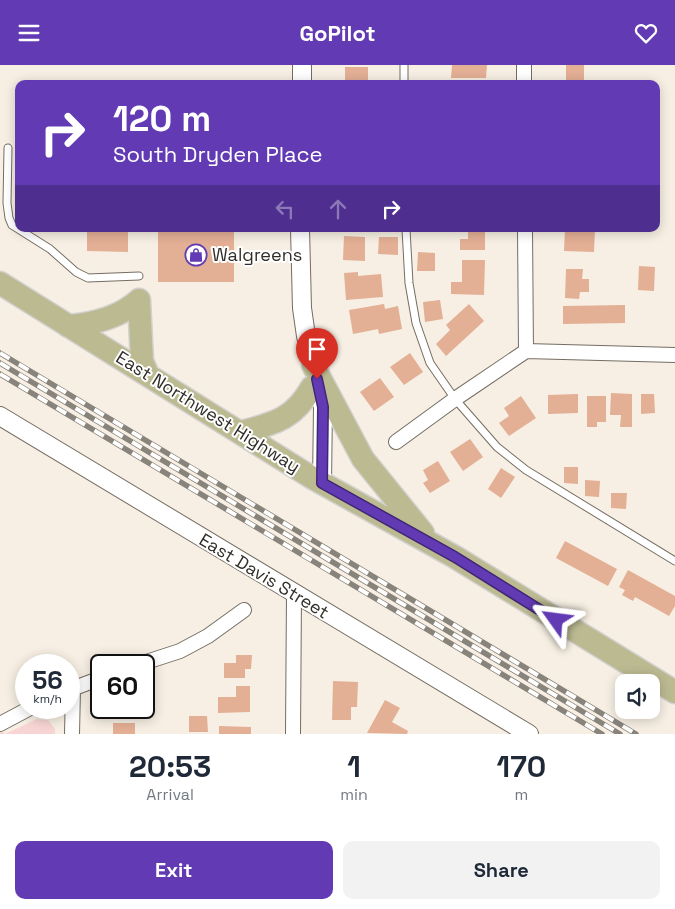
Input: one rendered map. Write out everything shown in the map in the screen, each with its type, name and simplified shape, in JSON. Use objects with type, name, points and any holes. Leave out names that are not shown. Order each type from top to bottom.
[{"type":"main road","name":"East Northwest Highway","points":[[0,283],[317,480],[435,547],[675,692]]},
{"type":"main road","points":[[68,326],[92,324],[106,319],[130,308],[139,300],[142,361],[148,375]]},
{"type":"main road","points":[[313,365],[363,459],[396,502],[435,547]]},
{"type":"main road","points":[[242,432],[278,422],[303,403],[312,387]]},
{"type":"street","points":[[302,65],[302,80]]},
{"type":"street","points":[[524,65],[524,80]]},
{"type":"street","points":[[300,232],[302,308],[323,407],[317,480]]},
{"type":"street","points":[[525,232],[526,351]]},
{"type":"street","points":[[396,442],[454,399],[526,351],[675,355]]},
{"type":"street","points":[[313,365],[312,387],[317,480]]},
{"type":"street","name":"East Davis Street","points":[[0,416],[529,734]]},
{"type":"street","points":[[293,734],[294,594]]},
{"type":"street","points":[[155,659],[180,651],[208,636],[244,610]]},
{"type":"street","points":[[1,722],[15,715]]},
{"type":"street","points":[[72,719],[72,734]]},
{"type":"lane","points":[[404,65],[404,80]]},
{"type":"lane","points":[[8,148],[7,203],[9,218],[15,227]]},
{"type":"lane","points":[[23,232],[50,249],[76,272],[88,278],[139,276]]},
{"type":"lane","points":[[406,232],[409,283],[416,323],[430,363],[454,399],[497,447],[526,470],[675,561]]},
{"type":"shaded area","points":[[37,719],[48,720],[55,729],[55,734],[5,734]]},
{"type":"building","points":[[452,65],[487,65],[486,78],[451,78]]},
{"type":"building","points":[[566,65],[584,65],[584,80],[566,80]]},
{"type":"building","points":[[345,67],[368,67],[368,80],[345,80]]},
{"type":"building","points":[[87,232],[128,232],[128,252],[87,251]]},
{"type":"building","name":"Walgreens","points":[[158,232],[234,232],[234,282],[158,282]]},
{"type":"building","points":[[468,232],[485,232],[485,250],[460,250],[460,239],[468,239]]},
{"type":"building","points":[[565,232],[595,232],[594,252],[564,251]]},
{"type":"building","points":[[344,236],[365,237],[365,261],[343,260]]},
{"type":"building","points":[[379,237],[398,237],[398,255],[378,254]]},
{"type":"building","points":[[418,252],[435,253],[435,271],[417,271]]},
{"type":"building","points":[[462,260],[485,260],[484,295],[451,294],[451,282],[462,282]]},
{"type":"building","points":[[639,266],[655,267],[654,291],[638,290]]},
{"type":"building","points":[[566,269],[583,269],[582,279],[589,279],[589,292],[580,292],[579,299],[565,298]]},
{"type":"building","points":[[358,272],[358,276],[381,274],[383,297],[346,300],[344,273]]},
{"type":"building","points":[[440,300],[443,319],[425,322],[423,302]]},
{"type":"building","points":[[384,304],[385,309],[398,306],[402,329],[379,334],[378,329],[353,334],[349,310]]},
{"type":"building","points":[[469,304],[484,321],[446,356],[436,344],[450,330],[446,325]]},
{"type":"building","points":[[625,305],[625,323],[563,324],[563,306]]},
{"type":"building","points":[[410,353],[423,372],[404,385],[390,367]]},
{"type":"building","points":[[380,378],[394,397],[374,411],[360,392]]},
{"type":"building","points":[[611,393],[632,394],[632,427],[620,427],[621,415],[610,415]]},
{"type":"building","points":[[578,394],[578,413],[548,414],[548,395]]},
{"type":"building","points":[[641,394],[654,394],[655,413],[641,414]]},
{"type":"building","points":[[521,396],[536,418],[509,436],[499,423],[509,416],[504,408]]},
{"type":"building","points":[[587,396],[606,396],[606,422],[597,422],[597,427],[587,427]]},
{"type":"building","points":[[470,439],[483,457],[463,471],[450,452]]},
{"type":"building","points":[[438,461],[450,481],[430,493],[423,483],[428,480],[423,470]]},
{"type":"building","points":[[564,467],[578,467],[578,484],[564,483]]},
{"type":"building","points":[[501,468],[515,477],[501,498],[488,489]]},
{"type":"building","points":[[585,480],[600,481],[599,497],[585,496]]},
{"type":"building","points":[[611,493],[627,493],[626,509],[611,508]]},
{"type":"building","points":[[565,541],[617,569],[608,586],[556,558]]},
{"type":"building","points":[[628,570],[675,596],[675,606],[669,616],[635,597],[633,601],[622,595],[625,590],[619,587]]},
{"type":"building","points":[[236,655],[252,655],[251,669],[245,669],[245,678],[224,678],[224,663],[236,663]]},
{"type":"building","points":[[333,681],[358,682],[357,707],[351,707],[351,720],[332,720]]},
{"type":"building","points":[[236,686],[250,686],[250,712],[218,713],[218,697],[236,697]]},
{"type":"building","points":[[385,700],[400,708],[392,722],[408,731],[407,734],[367,733]]},
{"type":"building","points":[[189,716],[207,716],[208,732],[189,732]]},
{"type":"building","points":[[113,723],[135,723],[135,734],[113,734]]},
{"type":"building","points":[[219,726],[251,727],[251,734],[219,734]]},
{"type":"railway","points":[[0,353],[636,734]]},
{"type":"railway","points":[[0,363],[620,734]]},
{"type":"railway","points":[[0,374],[602,734]]},
{"type":"place","name":"Walgreens","points":[[196,255]]},
{"type":"route","points":[[317,379],[323,407],[322,483],[455,557],[556,620]]}]
